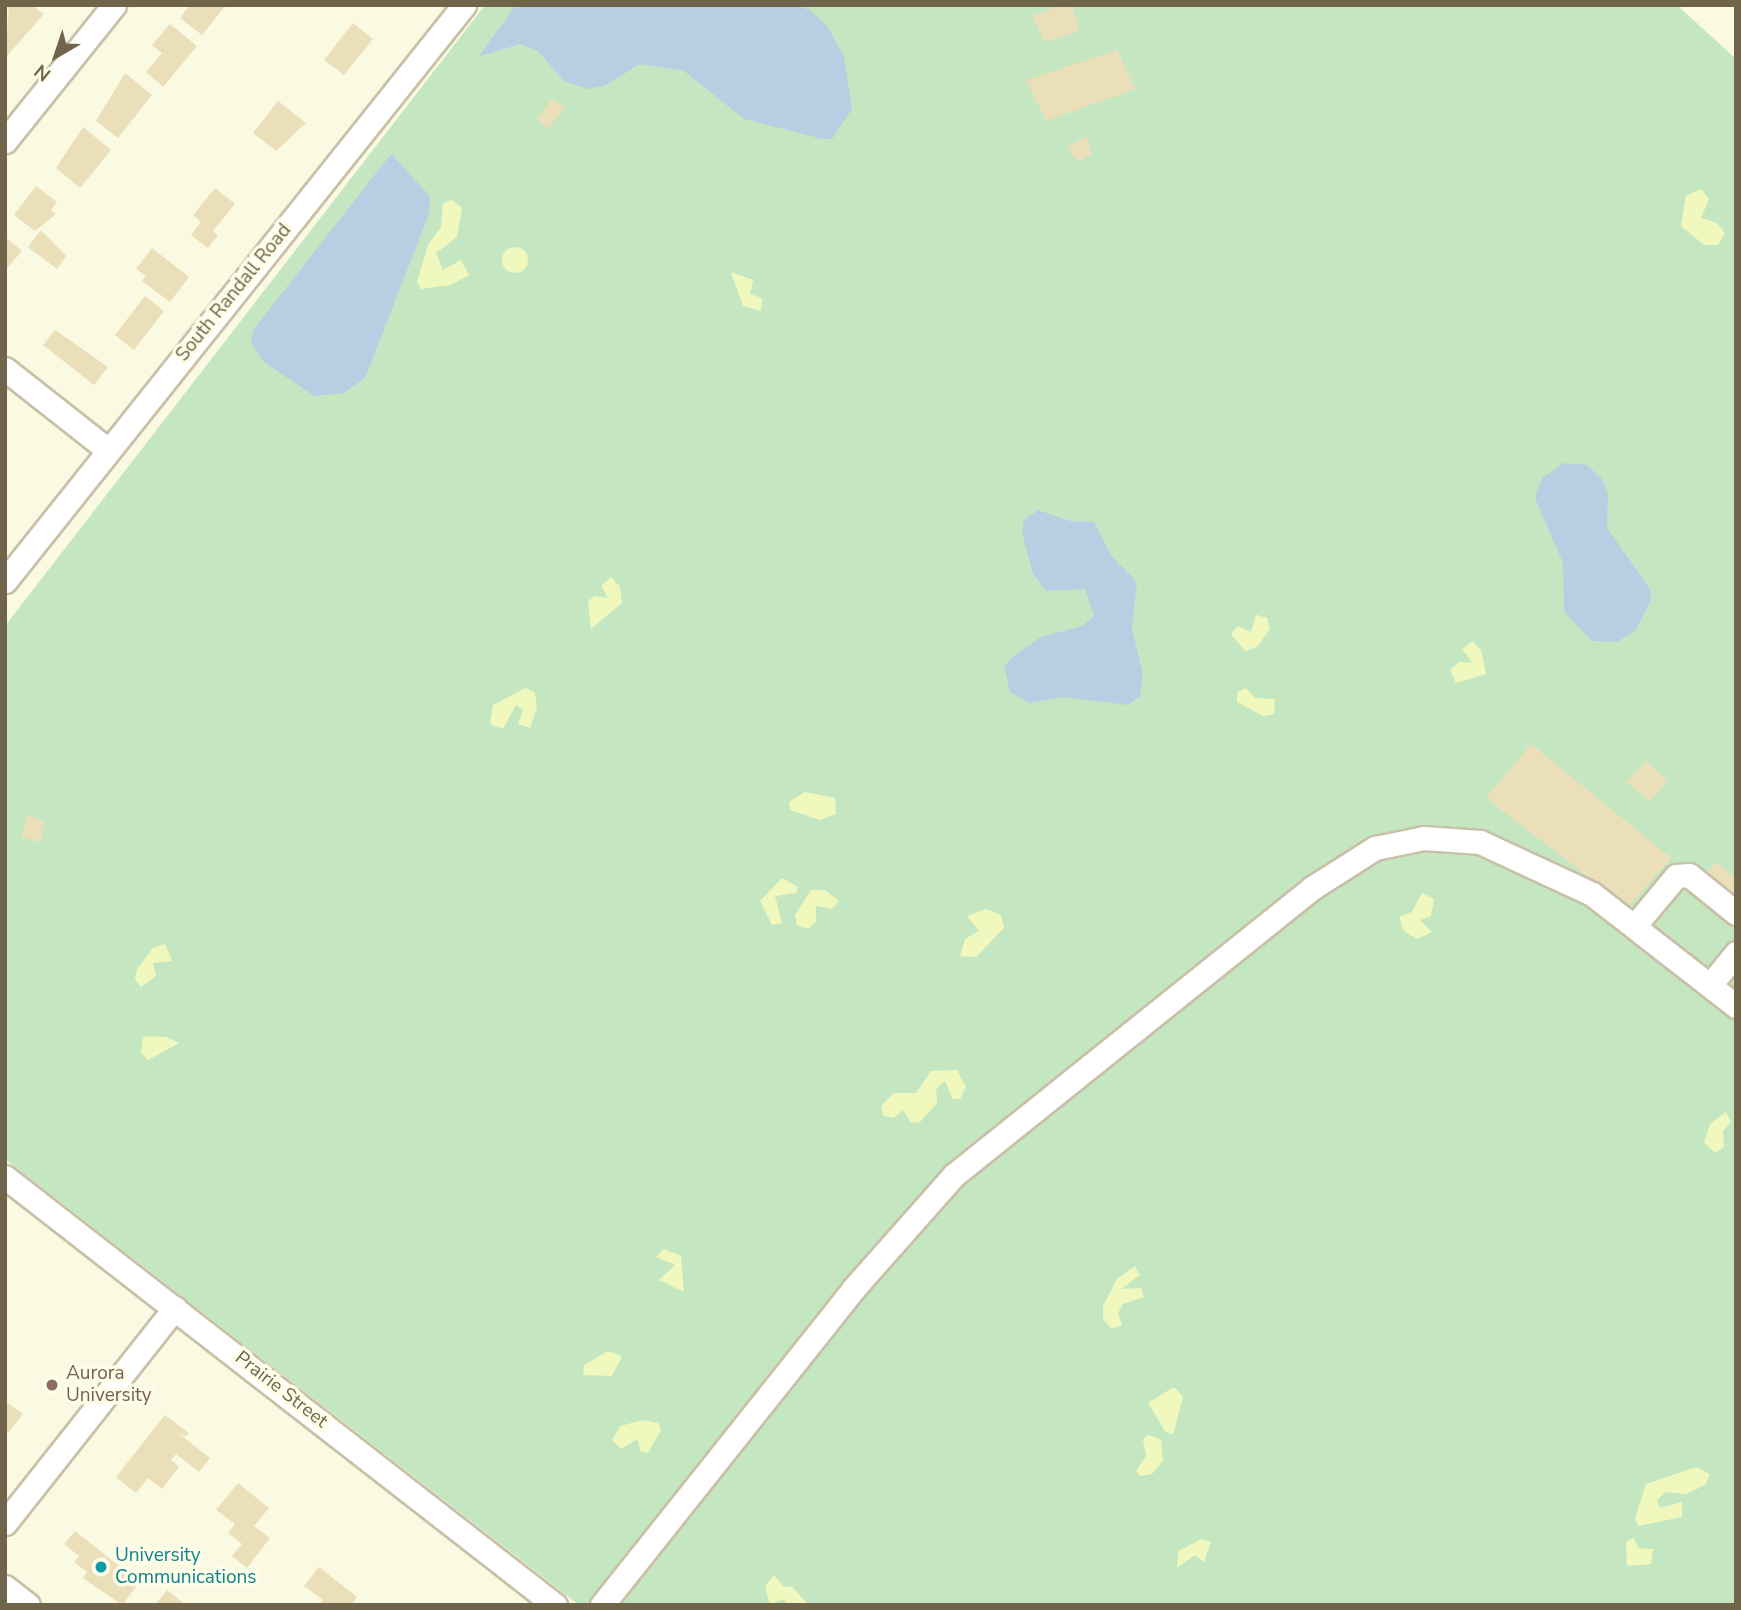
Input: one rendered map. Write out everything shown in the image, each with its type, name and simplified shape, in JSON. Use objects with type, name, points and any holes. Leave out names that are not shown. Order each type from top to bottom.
[{"type":"street","points":[[5,141],[114,5]]},
{"type":"street","name":"South Randall Road","points":[[5,581],[464,5]]},
{"type":"street","points":[[5,369],[108,450]]},
{"type":"street","points":[[602,1605],[854,1288],[954,1175],[1312,888],[1374,848],[1424,838],[1480,842],[1592,894],[1636,923],[1736,1006]]},
{"type":"street","points":[[1636,923],[1676,876],[1689,875],[1736,913]]},
{"type":"street","points":[[1710,985],[1736,953]]},
{"type":"street","name":"Prairie Street","points":[[5,1177],[555,1605]]},
{"type":"street","points":[[5,1523],[175,1308]]},
{"type":"street","points":[[5,1587],[29,1605]]},
{"type":"shaded area","points":[[485,5],[1677,5],[1736,59],[1736,1605],[579,1605],[5,1159],[5,626]]},
{"type":"sand","points":[[1701,189],[1709,199],[1701,218],[1717,223],[1725,233],[1718,245],[1704,245],[1681,226],[1686,196]]},
{"type":"sand","points":[[452,200],[462,208],[457,237],[436,253],[443,270],[461,260],[469,275],[451,285],[421,289],[417,282],[428,245],[441,227],[443,203]]},
{"type":"sand","points":[[515,247],[524,251],[528,260],[524,269],[515,273],[506,269],[502,260],[506,251]]},
{"type":"sand","points":[[731,272],[753,280],[750,294],[762,298],[761,311],[743,306]]},
{"type":"sand","points":[[611,577],[620,587],[622,603],[591,629],[588,602],[594,596],[608,598],[601,586]]},
{"type":"sand","points":[[1256,615],[1267,618],[1270,629],[1257,647],[1245,651],[1231,634],[1238,626],[1251,632]]},
{"type":"sand","points":[[1473,641],[1481,650],[1486,674],[1456,683],[1450,670],[1459,662],[1473,663],[1462,649]]},
{"type":"sand","points":[[526,688],[535,693],[537,708],[530,728],[518,724],[523,710],[516,705],[503,729],[490,724],[493,705]]},
{"type":"sand","points":[[1246,688],[1255,698],[1275,699],[1274,714],[1263,716],[1237,702],[1237,692]]},
{"type":"sand","points":[[805,792],[835,798],[836,814],[820,820],[790,810],[789,802]]},
{"type":"sand","points":[[782,878],[798,887],[796,893],[775,896],[782,923],[772,925],[760,901]]},
{"type":"sand","points":[[811,890],[825,890],[839,901],[832,909],[816,906],[816,922],[808,929],[797,925],[795,915]]},
{"type":"sand","points":[[1422,893],[1434,899],[1431,916],[1420,920],[1432,932],[1417,939],[1404,931],[1399,917],[1412,912]]},
{"type":"sand","points":[[986,909],[1001,915],[1004,928],[976,957],[960,956],[965,939],[979,931],[967,916]]},
{"type":"sand","points":[[165,944],[172,961],[153,963],[156,976],[141,987],[135,979],[137,969],[153,948]]},
{"type":"sand","points":[[143,1037],[166,1037],[179,1043],[148,1060],[141,1053]]},
{"type":"sand","points":[[957,1070],[966,1087],[960,1099],[953,1099],[945,1081],[936,1089],[937,1103],[920,1122],[911,1123],[903,1110],[894,1118],[884,1116],[881,1106],[894,1093],[916,1093],[931,1071]]},
{"type":"sand","points":[[1726,1112],[1731,1122],[1723,1131],[1724,1147],[1715,1153],[1704,1142],[1710,1124]]},
{"type":"sand","points":[[664,1249],[681,1256],[684,1292],[659,1280],[675,1265],[656,1257]]},
{"type":"sand","points":[[1135,1266],[1140,1275],[1121,1289],[1141,1288],[1144,1297],[1123,1304],[1118,1313],[1122,1325],[1112,1329],[1103,1319],[1103,1306],[1117,1279]]},
{"type":"sand","points":[[608,1351],[622,1356],[612,1376],[583,1375],[584,1365]]},
{"type":"sand","points":[[1174,1387],[1183,1397],[1173,1435],[1165,1431],[1148,1403]]},
{"type":"sand","points":[[644,1420],[658,1423],[661,1430],[648,1453],[641,1451],[637,1439],[621,1449],[612,1440],[620,1426]]},
{"type":"sand","points":[[1149,1435],[1161,1440],[1163,1460],[1152,1474],[1140,1476],[1136,1471],[1146,1456],[1143,1439]]},
{"type":"sand","points":[[1696,1467],[1710,1474],[1705,1485],[1686,1494],[1666,1492],[1657,1500],[1660,1508],[1682,1502],[1682,1517],[1638,1526],[1635,1518],[1646,1484]]},
{"type":"sand","points":[[1633,1538],[1639,1548],[1653,1549],[1651,1564],[1627,1566],[1626,1542]]},
{"type":"sand","points":[[1202,1539],[1211,1542],[1204,1562],[1195,1555],[1177,1568],[1178,1551]]},
{"type":"sand","points":[[774,1575],[783,1586],[792,1587],[809,1605],[787,1605],[785,1599],[770,1604],[765,1586]]},
{"type":"water","points":[[516,5],[794,5],[810,10],[828,27],[844,57],[852,109],[832,139],[822,139],[744,119],[684,71],[640,64],[604,86],[587,89],[564,81],[538,51],[520,44],[478,57]]},
{"type":"water","points":[[391,154],[430,196],[429,214],[365,378],[344,393],[314,396],[264,362],[251,343],[253,330]]},
{"type":"water","points":[[1564,463],[1587,465],[1602,479],[1608,495],[1607,528],[1650,589],[1651,600],[1636,630],[1617,642],[1592,641],[1564,612],[1563,563],[1535,498],[1542,478]]},
{"type":"water","points":[[1038,510],[1070,521],[1094,522],[1112,557],[1137,582],[1132,628],[1143,675],[1140,696],[1128,705],[1063,697],[1029,703],[1010,692],[1004,667],[1010,659],[1041,637],[1082,626],[1094,616],[1085,589],[1046,591],[1033,574],[1022,533],[1024,520]]},
{"type":"building","points":[[9,5],[32,5],[44,14],[5,58]]},
{"type":"building","points":[[190,5],[226,5],[202,35],[180,18]]},
{"type":"building","points":[[1061,5],[1072,5],[1080,31],[1045,42],[1032,16]]},
{"type":"building","points":[[353,23],[373,39],[344,75],[324,60]]},
{"type":"building","points":[[170,24],[197,46],[163,87],[146,72],[162,53],[152,45]]},
{"type":"building","points":[[1117,50],[1135,89],[1046,121],[1026,80]]},
{"type":"building","points":[[125,73],[152,95],[118,138],[96,121]]},
{"type":"building","points":[[552,99],[565,108],[548,129],[537,119]]},
{"type":"building","points":[[278,101],[306,123],[276,151],[253,133]]},
{"type":"building","points":[[83,127],[111,150],[80,188],[56,168]]},
{"type":"building","points":[[1086,136],[1092,154],[1078,162],[1067,147]]},
{"type":"building","points":[[36,186],[57,202],[51,210],[56,214],[35,231],[14,215]]},
{"type":"building","points":[[215,188],[235,204],[213,231],[218,235],[208,248],[191,235],[201,222],[193,215]]},
{"type":"building","points":[[41,230],[66,256],[57,269],[28,247]]},
{"type":"building","points":[[5,237],[22,251],[5,270]]},
{"type":"building","points":[[152,248],[189,277],[170,302],[142,281],[146,276],[136,269]]},
{"type":"building","points":[[145,296],[164,311],[134,350],[115,335]]},
{"type":"building","points":[[55,330],[108,367],[94,385],[43,345]]},
{"type":"building","points":[[1531,744],[1671,858],[1628,907],[1486,798]]},
{"type":"building","points":[[1646,761],[1668,781],[1650,801],[1626,782]]},
{"type":"building","points":[[27,815],[46,822],[39,842],[21,837]]},
{"type":"building","points":[[1716,862],[1736,878],[1736,905],[1704,876]]},
{"type":"building","points":[[5,1401],[23,1414],[9,1432],[5,1430]]},
{"type":"building","points":[[165,1415],[189,1433],[185,1437],[173,1429],[210,1458],[199,1472],[176,1454],[171,1460],[179,1467],[162,1489],[148,1478],[136,1493],[116,1477]]},
{"type":"building","points":[[238,1483],[269,1508],[254,1526],[270,1538],[247,1568],[232,1556],[242,1544],[228,1533],[235,1524],[216,1510]]},
{"type":"building","name":"University Communications","points":[[75,1531],[132,1576],[128,1581],[136,1587],[122,1605],[83,1578],[87,1572],[74,1562],[79,1556],[64,1544]]},
{"type":"building","points":[[319,1567],[357,1597],[351,1605],[319,1605],[323,1600],[304,1586]]},
{"type":"building","points":[[167,1590],[186,1605],[155,1605]]},
{"type":"place","name":"Aurora University","points":[[52,1385]]},
{"type":"place","name":"University Communications","points":[[101,1567]]}]
